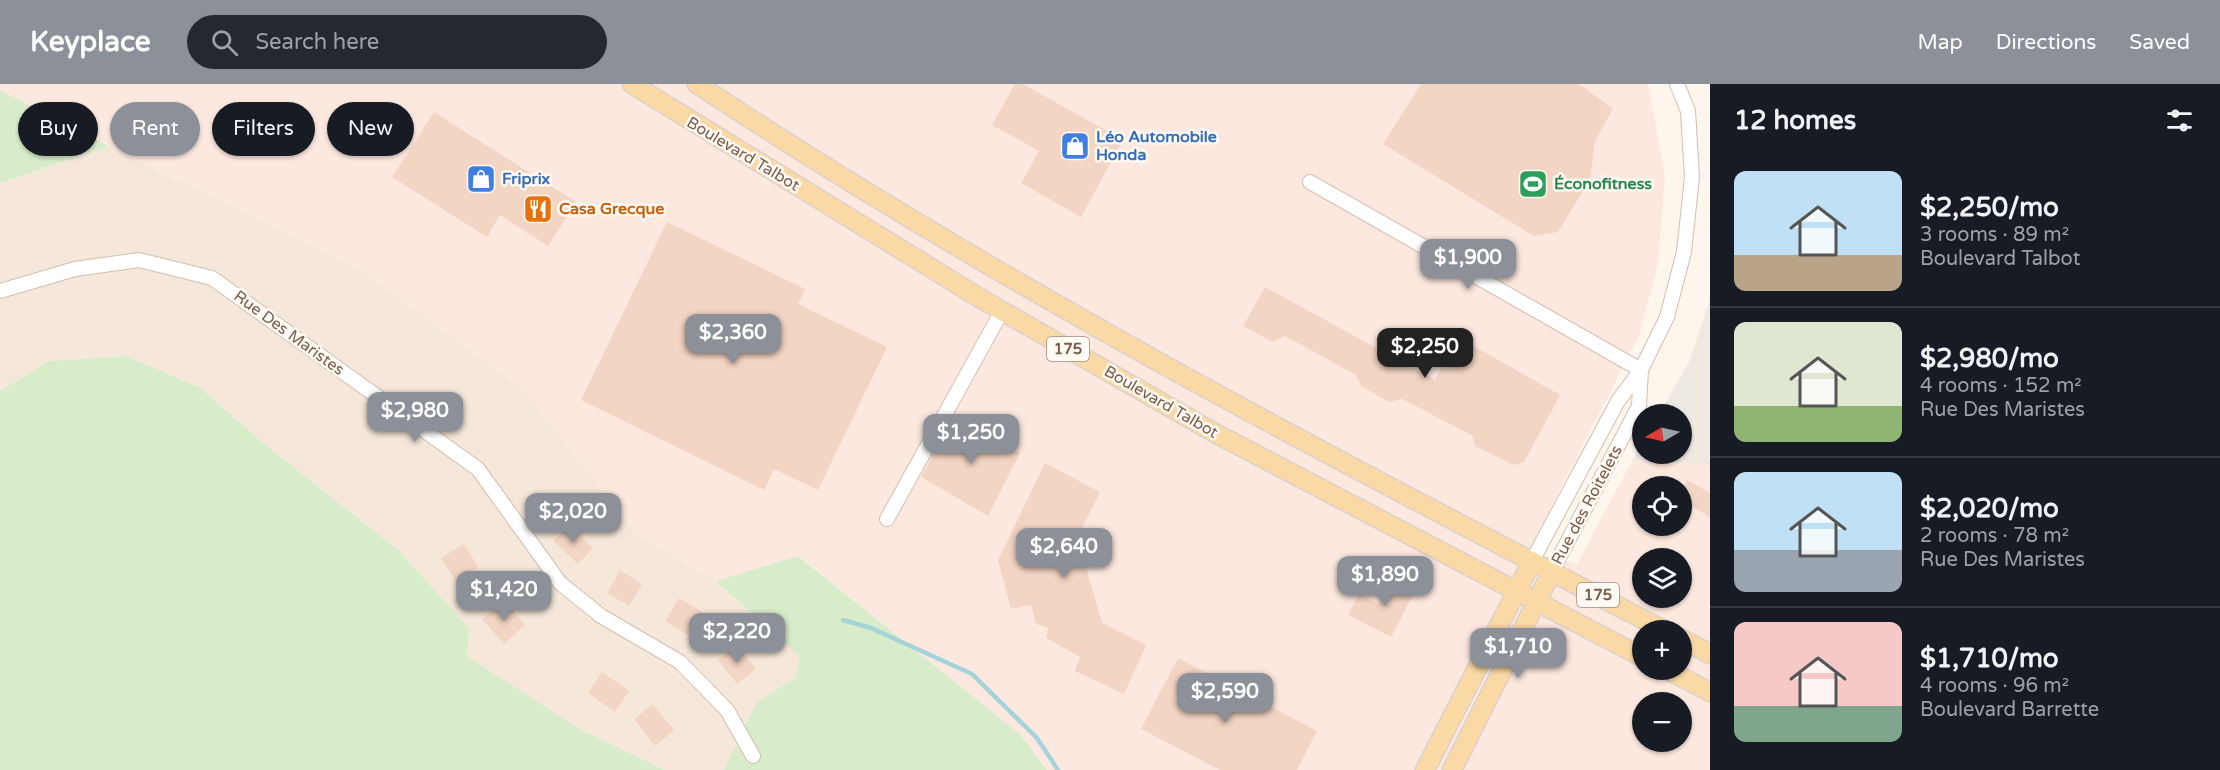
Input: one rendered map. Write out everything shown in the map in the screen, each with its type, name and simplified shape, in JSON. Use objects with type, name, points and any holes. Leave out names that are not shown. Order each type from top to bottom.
[{"type":"main road","name":"Boulevard Talbot","points":[[632,84],[1002,311],[1214,432],[1516,593],[1632,652]]},
{"type":"main road","name":"Boulevard Talbot","points":[[698,84],[807,157],[1192,381],[1645,620]]},
{"type":"main road","points":[[1425,770],[1532,561]]},
{"type":"main road","points":[[1452,770],[1552,571]]},
{"type":"main road","points":[[1692,644],[1710,654]]},
{"type":"main road","points":[[1687,680],[1710,692]]},
{"type":"street","name":"Rue des Roitelets","points":[[1532,561],[1618,401],[1641,370],[1667,317],[1684,252],[1692,177],[1688,111],[1677,84]]},
{"type":"street","points":[[1310,182],[1641,370]]},
{"type":"street","name":"Rue Des Maristes","points":[[0,291],[75,269],[139,260],[212,278],[478,469],[560,584],[601,616],[680,662],[727,710],[753,756]]},
{"type":"street","points":[[887,519],[1002,311]]},
{"type":"street","name":"Rue des Roitelets","points":[[1552,571],[1639,406],[1641,370]]},
{"type":"shaded area","points":[[0,84],[1648,84],[1665,175],[1658,264],[1639,336],[1528,552],[1577,564],[1632,461],[1632,464],[1710,465],[1710,770],[1047,770],[1020,734],[799,556],[716,581],[637,534],[522,388],[358,268],[130,156],[200,156],[200,102],[110,102],[110,146],[98,140],[98,102],[20,102],[0,92]]},
{"type":"shaded area","points":[[109,146],[110,156],[129,156],[358,268],[522,388],[637,534],[716,581],[799,656],[795,678],[756,703],[724,770],[665,770],[579,729],[467,658],[469,628],[398,550],[262,442],[199,387],[125,356],[49,361],[0,391],[0,183],[80,156],[98,156],[98,150]]},
{"type":"shaded area","points":[[1710,299],[1710,465],[1692,464],[1692,404],[1665,404],[1689,362]]},
{"type":"green space","points":[[0,91],[24,102],[18,102],[18,156],[80,156],[0,183]]},
{"type":"green space","points":[[98,140],[109,146],[98,150]]},
{"type":"green space","points":[[125,356],[199,387],[262,442],[398,550],[469,628],[467,656],[579,729],[665,770],[0,770],[0,391],[49,361]]},
{"type":"green space","points":[[798,556],[1020,734],[1047,770],[724,770],[756,703],[795,678],[799,656],[716,581]]},
{"type":"building","name":"Léo Automobile Honda","points":[[1015,84],[1023,84],[1123,140],[1081,217],[1021,183],[1039,151],[992,125]]},
{"type":"building","points":[[1421,84],[1579,84],[1613,109],[1595,141],[1590,180],[1558,232],[1534,236],[1383,144]]},
{"type":"building","points":[[434,112],[576,202],[548,246],[500,215],[487,237],[392,177],[406,156],[414,156],[414,143]]},
{"type":"building","points":[[667,222],[805,289],[798,304],[887,347],[818,490],[774,469],[764,490],[581,400]]},
{"type":"building","points":[[1265,287],[1435,380],[1458,337],[1560,395],[1524,462],[1514,465],[1475,446],[1473,436],[1402,399],[1389,402],[1361,386],[1356,375],[1285,336],[1273,342],[1243,326]]},
{"type":"building","points":[[955,414],[1020,453],[988,516],[921,477]]},
{"type":"building","points":[[1045,463],[1100,492],[1077,537],[1102,623],[1146,645],[1124,694],[1075,671],[1080,657],[1046,638],[1048,628],[1036,624],[1031,605],[1011,609],[998,560]]},
{"type":"building","points":[[1692,483],[1710,493],[1710,517],[1692,507]]},
{"type":"building","points":[[569,525],[593,548],[578,564],[553,541]]},
{"type":"building","points":[[464,544],[478,567],[456,581],[441,558]]},
{"type":"building","points":[[620,570],[642,584],[629,606],[607,593]]},
{"type":"building","points":[[1393,574],[1417,587],[1391,637],[1348,615],[1359,594],[1378,604]]},
{"type":"building","points":[[679,598],[702,612],[688,635],[665,621]]},
{"type":"building","points":[[504,600],[525,625],[504,644],[482,619]]},
{"type":"building","points":[[737,645],[756,669],[737,684],[718,660]]},
{"type":"building","points":[[1178,658],[1317,731],[1297,770],[1220,770],[1141,729]]},
{"type":"building","points":[[602,672],[629,691],[615,712],[588,693]]},
{"type":"building","points":[[653,704],[674,730],[655,746],[634,719]]},
{"type":"waterway","points":[[843,620],[871,628],[972,674],[1037,738],[1058,770]]},
{"type":"place","name":"Léo Automobile Honda","points":[[1075,146]]},
{"type":"place","name":"Friprix","points":[[481,179]]},
{"type":"place","name":"Éconofitness","points":[[1533,184]]},
{"type":"place","name":"Casa Grecque","points":[[538,209]]}]
